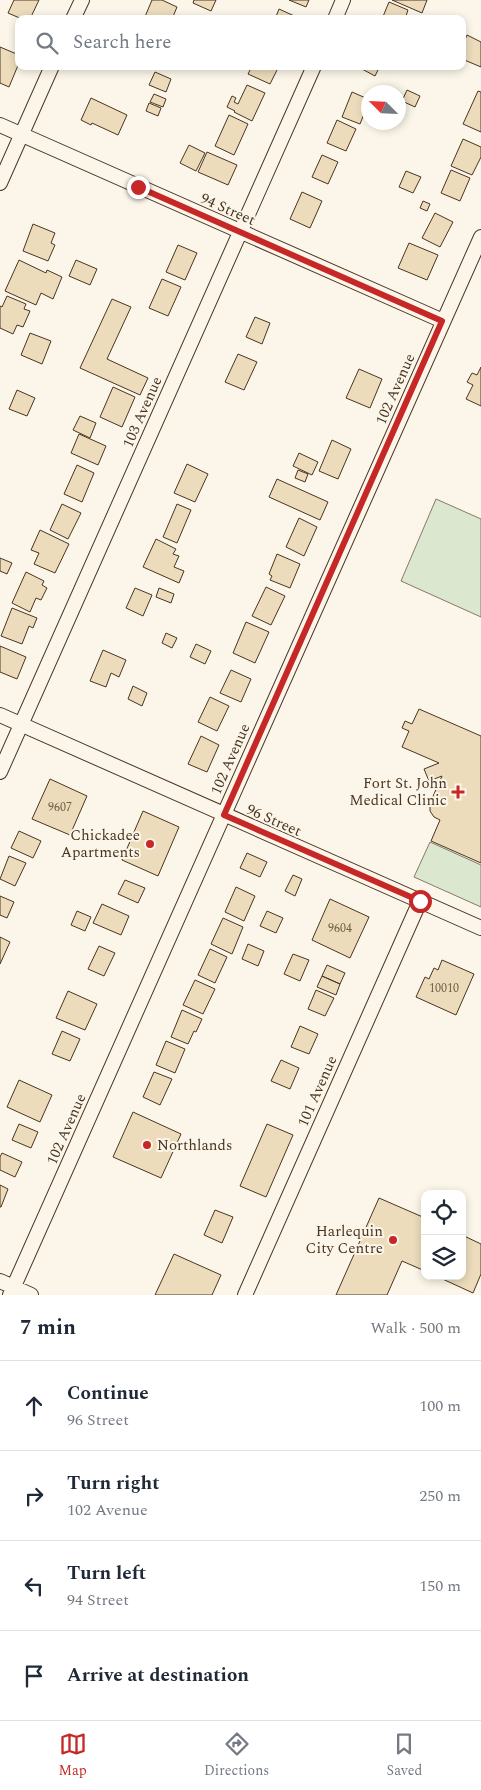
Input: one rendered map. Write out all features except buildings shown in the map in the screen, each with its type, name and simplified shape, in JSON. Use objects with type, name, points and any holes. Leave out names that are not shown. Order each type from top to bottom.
[{"type":"street","points":[[75,15],[82,0]]},
{"type":"street","points":[[337,15],[343,0]]},
{"type":"street","points":[[0,183],[50,70]]},
{"type":"street","name":"103 Avenue","points":[[0,772],[312,70]]},
{"type":"street","name":"94 Street","points":[[0,125],[442,321]]},
{"type":"street","name":"102 Avenue","points":[[12,1291],[481,237]]},
{"type":"street","name":"96 Street","points":[[0,715],[481,928]]},
{"type":"street","name":"101 Avenue","points":[[245,1295],[420,901]]},
{"type":"street","points":[[0,1281],[12,1291],[31,1295]]},
{"type":"green space","points":[[436,499],[481,519],[481,617],[401,581]]},
{"type":"green space","points":[[430,842],[481,865],[481,907],[414,877]]},
{"type":"place","name":"Fort St. John Medical Clinic","points":[[458,792]]},
{"type":"place","name":"Chickadee Apartments","points":[[150,844]]},
{"type":"place","name":"Northlands","points":[[147,1145]]},
{"type":"place","name":"Harlequin City Centre","points":[[393,1240]]},
{"type":"route","points":[[138,187],[442,321],[224,815],[420,901]]}]
